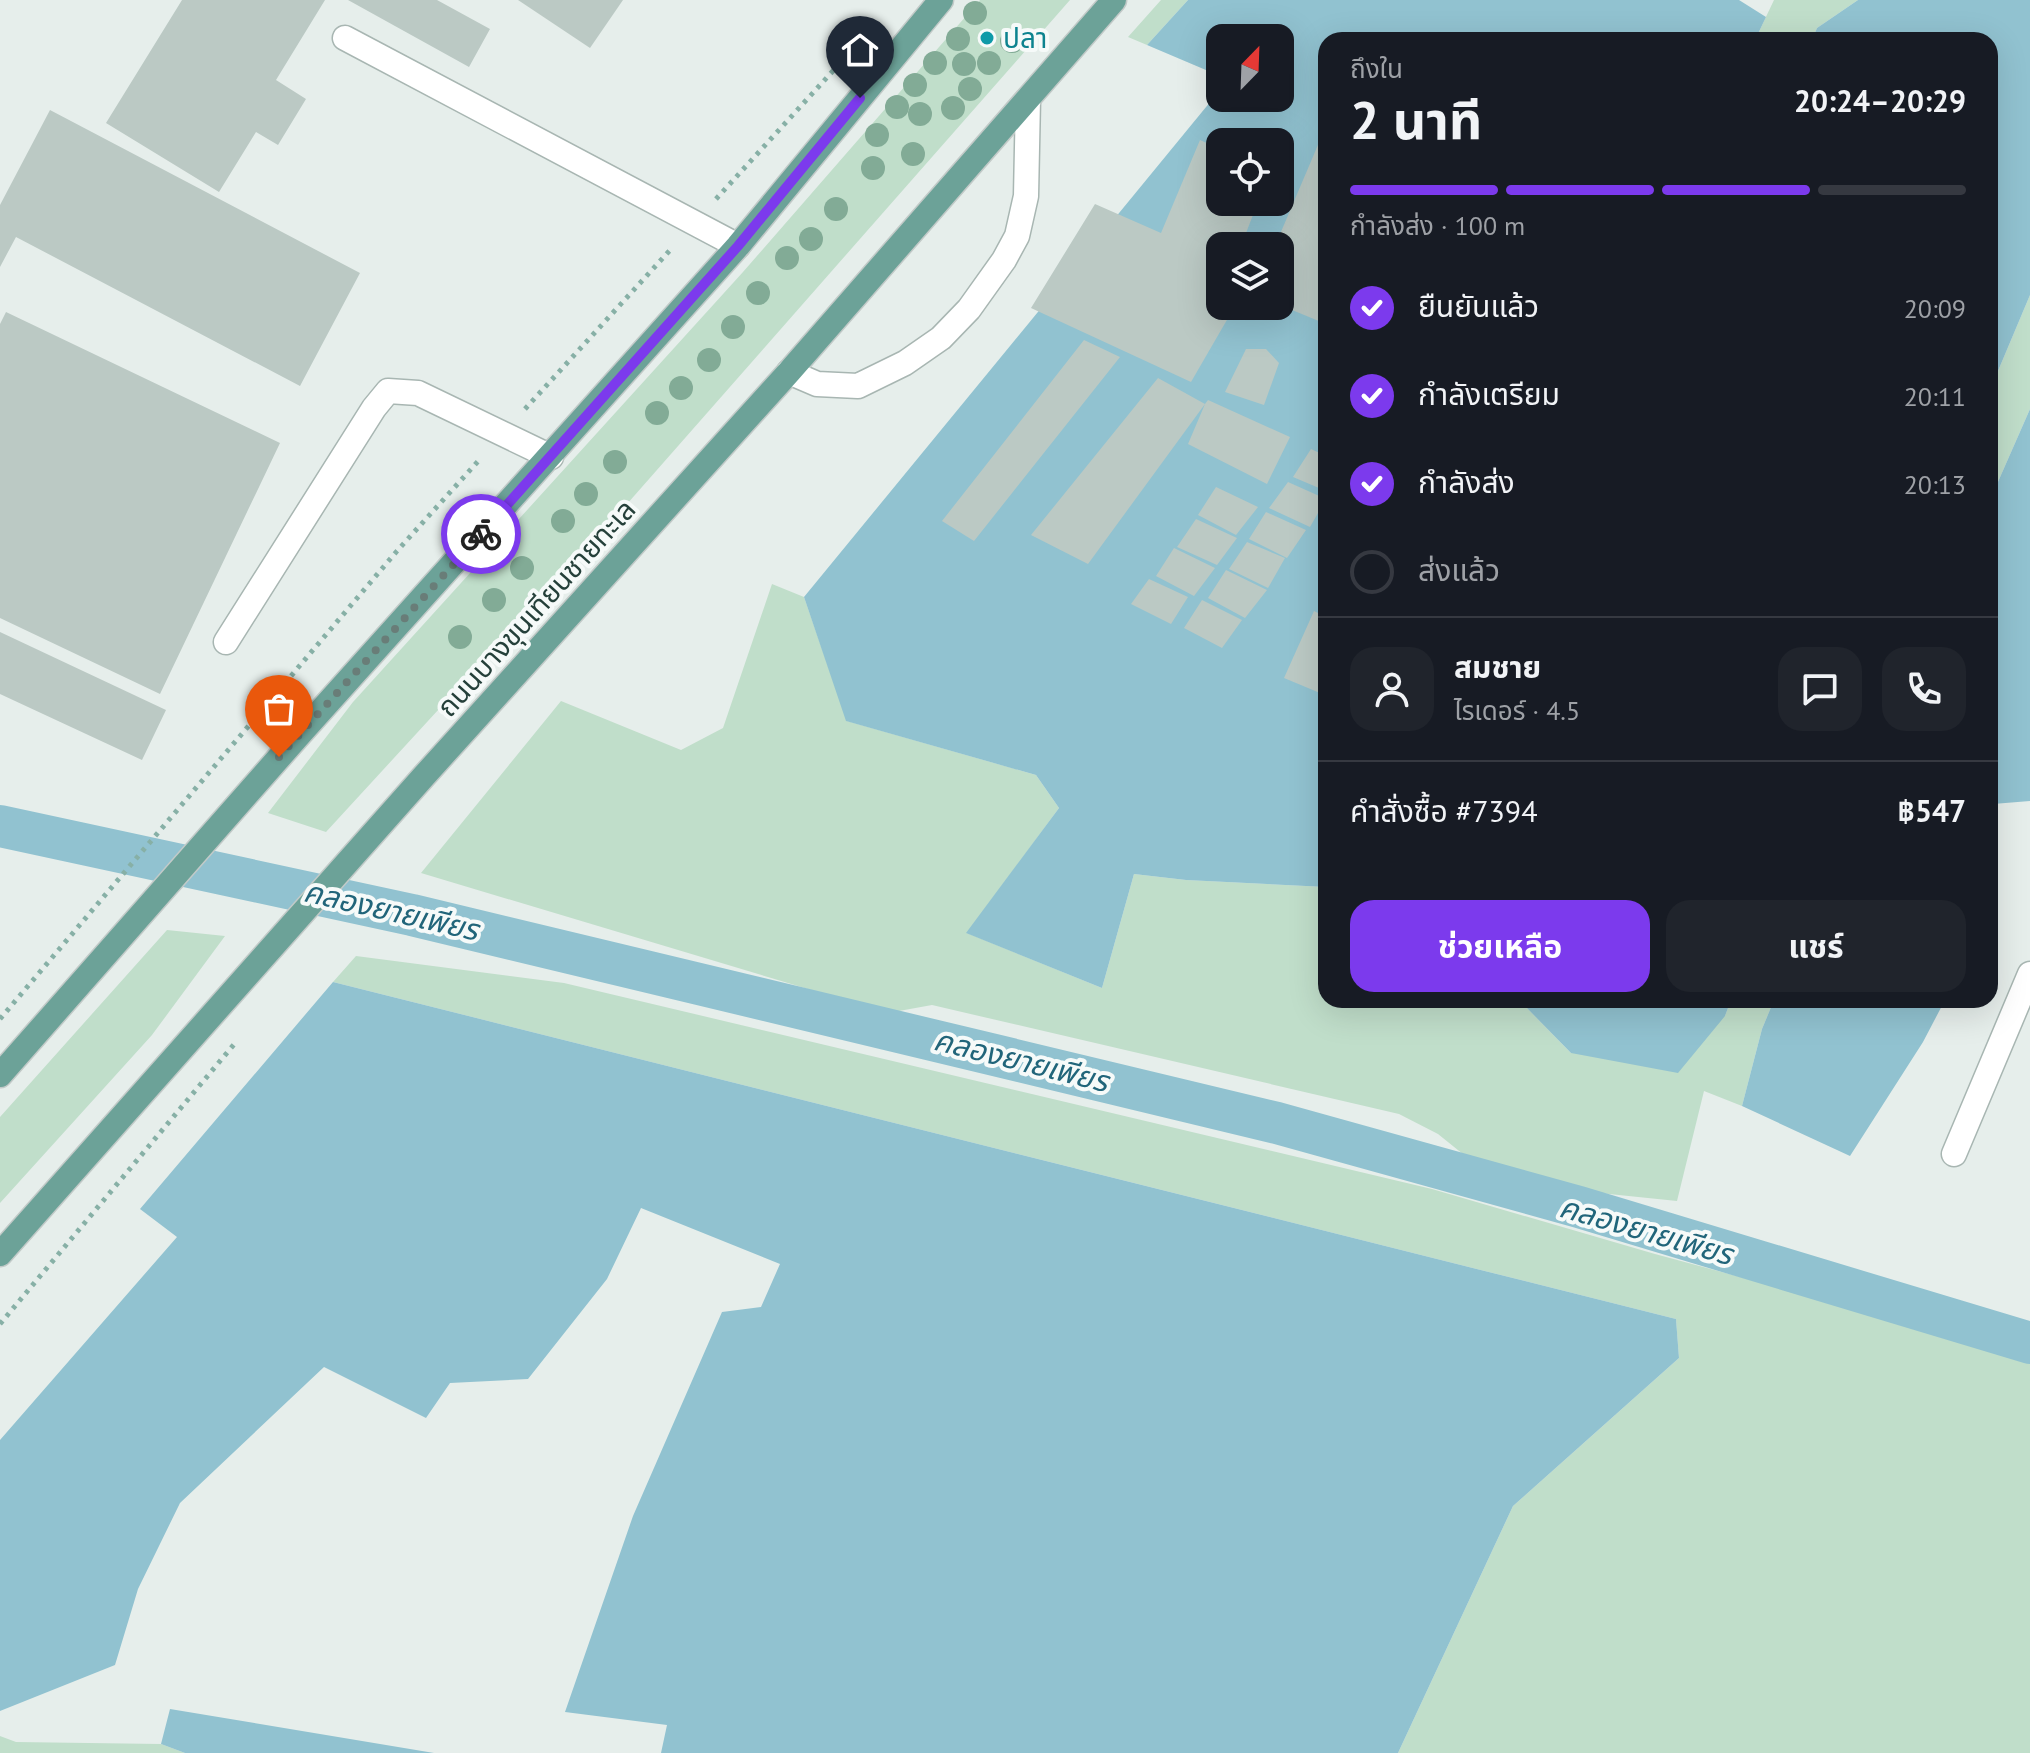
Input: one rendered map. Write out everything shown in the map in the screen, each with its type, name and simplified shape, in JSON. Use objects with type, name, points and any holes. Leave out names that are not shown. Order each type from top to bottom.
[{"type":"main road","points":[[0,1075],[299,735],[738,246],[941,0]]},
{"type":"main road","name":"ถนนบางขุนเทียนชายทะเล","points":[[0,1254],[424,776],[789,372],[1114,0]]},
{"type":"street","points":[[345,38],[738,246]]},
{"type":"street","points":[[789,372],[817,384],[858,386],[905,363],[941,338],[969,309],[1017,236],[1026,196],[1028,99]]},
{"type":"street","points":[[226,642],[374,408],[388,391],[418,393],[551,457]]},
{"type":"street","points":[[1954,1154],[2030,974]]},
{"type":"path","points":[[0,1019],[397,551],[866,35]]},
{"type":"path","points":[[0,1324],[244,1033]]},
{"type":"green space","points":[[980,0],[1070,0],[620,512],[326,832],[268,813],[353,702],[743,272]]},
{"type":"green space","points":[[1161,0],[1188,0],[1147,45],[1128,37]]},
{"type":"green space","points":[[1774,0],[1858,0],[1815,32],[1759,32]]},
{"type":"green space","points":[[2030,295],[2030,409],[1998,482],[1998,371]]},
{"type":"green space","points":[[772,584],[804,597],[847,721],[1036,775],[1059,808],[967,933],[1102,988],[1134,874],[1186,880],[1318,887],[1318,1008],[1527,1008],[1571,1053],[1725,1016],[1728,1008],[1771,1008],[1762,1029],[1742,1106],[1704,1091],[1677,1201],[1580,1191],[1474,1163],[1438,1134],[1399,1114],[932,1005],[888,1013],[421,873],[561,701],[681,750],[723,728]]},
{"type":"green space","points":[[167,930],[225,936],[152,1035],[0,1203],[0,1117]]},
{"type":"green space","points":[[356,956],[564,983],[1432,1189],[1655,1254],[2030,1355],[2030,1753],[1398,1753],[1513,1506],[1679,1358],[1676,1319],[333,982]]},
{"type":"green space","points":[[0,1736],[16,1742],[161,1744],[185,1753],[0,1753]]},
{"type":"water","points":[[1188,0],[1739,0],[1766,17],[1759,32],[1318,32],[1318,887],[1186,880],[1134,874],[1102,988],[966,933],[1059,808],[1036,775],[846,721],[804,597],[1206,107],[1206,112],[1294,112],[1294,24],[1206,24],[1206,70],[1147,45]]},
{"type":"water","points":[[1858,0],[2030,0],[2030,295],[1998,371],[1998,32],[1815,32]]},
{"type":"water","points":[[2030,409],[2030,801],[1998,804],[1998,482]]},
{"type":"water","points":[[333,982],[1676,1319],[1679,1358],[1513,1506],[1398,1753],[661,1753],[667,1725],[565,1712],[633,1516],[722,1312],[761,1307],[780,1264],[641,1208],[607,1279],[528,1379],[450,1383],[426,1418],[324,1367],[180,1503],[138,1589],[115,1665],[0,1711],[0,1440],[177,1237],[140,1209]]},
{"type":"water","points":[[1527,1008],[1728,1008],[1725,1016],[1678,1073],[1571,1053]]},
{"type":"water","points":[[1771,1008],[1941,1008],[1923,1042],[1850,1156],[1742,1106],[1762,1029]]},
{"type":"water","points":[[170,1709],[434,1753],[185,1753],[161,1744]]},
{"type":"building","points":[[182,0],[325,0],[276,80],[306,99],[278,145],[256,132],[219,192],[106,123]]},
{"type":"building","points":[[348,0],[437,0],[490,29],[469,67]]},
{"type":"building","points":[[518,0],[623,0],[590,48]]},
{"type":"building","points":[[50,110],[360,273],[300,386],[16,237],[0,267],[0,205]]},
{"type":"building","points":[[1200,140],[1206,143],[1206,216],[1253,216],[1246,232],[1206,232],[1206,320],[1227,320],[1191,382],[1031,308],[1095,204],[1161,233]]},
{"type":"building","points":[[1318,145],[1318,321],[1294,311],[1294,232],[1281,232],[1288,216],[1294,216],[1294,201]]},
{"type":"building","points":[[6,312],[280,443],[160,694],[0,618],[0,324]]},
{"type":"building","points":[[1084,340],[1120,357],[974,541],[942,521]]},
{"type":"building","points":[[1246,349],[1266,349],[1279,363],[1264,405],[1225,392]]},
{"type":"building","points":[[1158,378],[1205,404],[1088,564],[1031,535]]},
{"type":"building","points":[[1208,400],[1290,437],[1267,484],[1188,444]]},
{"type":"building","points":[[1311,449],[1318,452],[1318,488],[1293,477]]},
{"type":"building","points":[[1288,482],[1318,495],[1318,513],[1310,527],[1269,508]]},
{"type":"building","points":[[1216,487],[1258,507],[1236,535],[1198,515]]},
{"type":"building","points":[[1266,512],[1306,530],[1287,558],[1249,539]]},
{"type":"building","points":[[1196,519],[1237,538],[1217,565],[1177,547]]},
{"type":"building","points":[[1247,542],[1285,558],[1268,588],[1229,569]]},
{"type":"building","points":[[1174,548],[1215,568],[1194,596],[1156,576]]},
{"type":"building","points":[[1226,570],[1267,590],[1245,618],[1208,598]]},
{"type":"building","points":[[1149,579],[1188,597],[1171,624],[1131,604]]},
{"type":"building","points":[[1202,600],[1242,620],[1222,648],[1184,628]]},
{"type":"building","points":[[1314,611],[1318,613],[1318,692],[1284,678]]},
{"type":"building","points":[[0,632],[166,710],[142,760],[0,694]]},
{"type":"waterway","name":"คลองยายเพียร","points":[[0,826],[412,915],[1277,1123],[1579,1207],[2030,1343]]},
{"type":"way so far","points":[[279,757],[481,534]]},
{"type":"place","name":"ปลา","points":[[987,38]]},
{"type":"route","points":[[481,534],[738,246],[860,98]]}]
